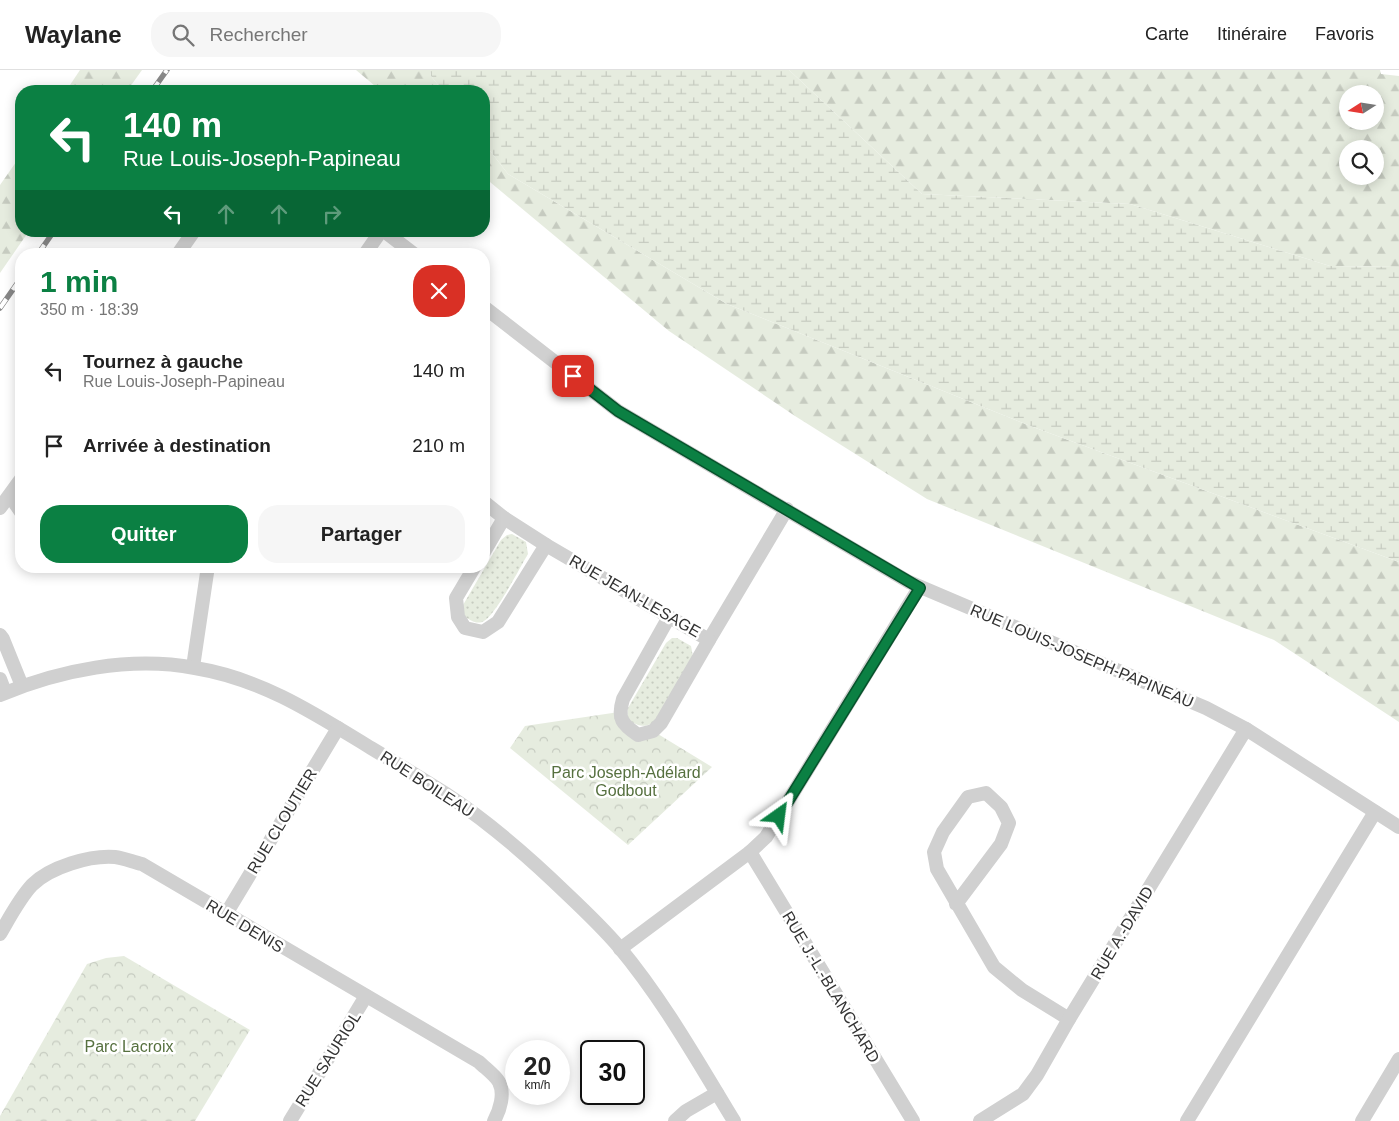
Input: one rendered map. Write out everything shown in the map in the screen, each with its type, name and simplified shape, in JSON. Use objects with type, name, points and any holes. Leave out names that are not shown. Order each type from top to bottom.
[{"type":"street","points":[[182,248],[190,237]]},
{"type":"street","points":[[369,248],[378,237]]},
{"type":"street","points":[[390,237],[406,248]]},
{"type":"street","name":"RUE LOUIS-JOSEPH-PAPINEAU","points":[[490,312],[618,411],[920,588],[1206,708],[1246,729],[1399,827]]},
{"type":"street","points":[[0,508],[15,490]]},
{"type":"street","name":"RUE JEAN-LESAGE","points":[[490,507],[546,545],[709,640],[787,509]]},
{"type":"street","points":[[490,542],[504,518]]},
{"type":"street","points":[[471,573],[456,598],[458,617],[466,628],[483,632],[498,622],[546,545]]},
{"type":"street","points":[[193,667],[207,573]]},
{"type":"street","points":[[620,949],[750,852],[766,837],[920,588]]},
{"type":"street","points":[[669,617],[622,699],[619,712],[624,725],[638,735],[653,731],[661,723],[709,640]]},
{"type":"street","points":[[0,635],[22,686]]},
{"type":"street","name":"RUE BOILEAU","points":[[3,694],[22,686],[66,674],[111,665],[168,664],[193,667],[231,676],[285,697],[445,793],[500,833],[536,864],[600,926],[620,949],[670,1015],[734,1121]]},
{"type":"street","points":[[0,679],[3,694]]},
{"type":"street","name":"RUE CLOUTIER","points":[[226,914],[338,728]]},
{"type":"street","name":"RUE A.-DAVID","points":[[980,1121],[1024,1094],[1037,1075],[1246,729]]},
{"type":"street","points":[[956,904],[1001,844],[1009,823],[1001,807],[986,793],[968,797],[943,832],[934,852],[937,869],[956,904],[994,967],[1022,990],[1069,1020]]},
{"type":"street","points":[[1187,1121],[1375,812]]},
{"type":"street","name":"RUE J.-L.-BLANCHARD","points":[[750,852],[913,1121]]},
{"type":"street","name":"RUE DENIS","points":[[0,934],[19,901],[33,884],[53,870],[92,857],[116,857],[142,864],[479,1062],[500,1083],[501,1102],[499,1112],[494,1121]]},
{"type":"street","name":"RUE SAURIOL","points":[[290,1121],[366,996]]},
{"type":"street","points":[[1362,1121],[1399,1059]]},
{"type":"street","points":[[675,1121],[686,1111],[717,1093]]},
{"type":"green space","points":[[80,70],[142,70],[131,85],[70,85]]},
{"type":"green space","points":[[356,70],[430,70],[431,76],[438,85],[374,85]]},
{"type":"green space","points":[[430,70],[789,70],[922,194],[1130,204],[1330,266],[1399,267],[1399,562],[1033,427],[727,304],[508,174],[490,151],[490,85],[438,85],[431,76]]},
{"type":"green space","points":[[789,70],[1380,70],[1381,74],[1399,76],[1399,267],[1330,266],[1130,204],[922,194]]},
{"type":"green space","points":[[490,151],[508,174],[727,304],[1033,427],[1399,562],[1399,722],[1274,640],[927,499],[795,416],[669,331],[490,182]]},
{"type":"green space","points":[[15,164],[15,237],[25,237],[17,248],[15,248],[15,251],[0,273],[0,185]]},
{"type":"green space","points":[[512,534],[526,542],[528,554],[493,612],[482,622],[473,621],[464,616],[463,605],[482,573],[490,573],[490,559],[501,540],[507,535]]},
{"type":"green space","points":[[672,638],[677,638],[691,646],[693,657],[655,720],[651,724],[643,726],[632,722],[628,717],[628,708],[666,643]]},
{"type":"green space","name":"Parc Joseph-Adélard Godbout","points":[[619,712],[624,725],[653,731],[712,767],[628,845],[510,748],[525,726]]},
{"type":"green space","name":"Parc Lacroix","points":[[124,956],[250,1030],[195,1121],[0,1121],[0,1116],[87,964],[106,958]]},
{"type":"railway","points":[[156,85],[167,70]]},
{"type":"railway","points":[[42,248],[50,237]]},
{"type":"railway","points":[[0,308],[15,287]]},
{"type":"route","points":[[573,376],[618,411],[920,588],[779,816]]}]
